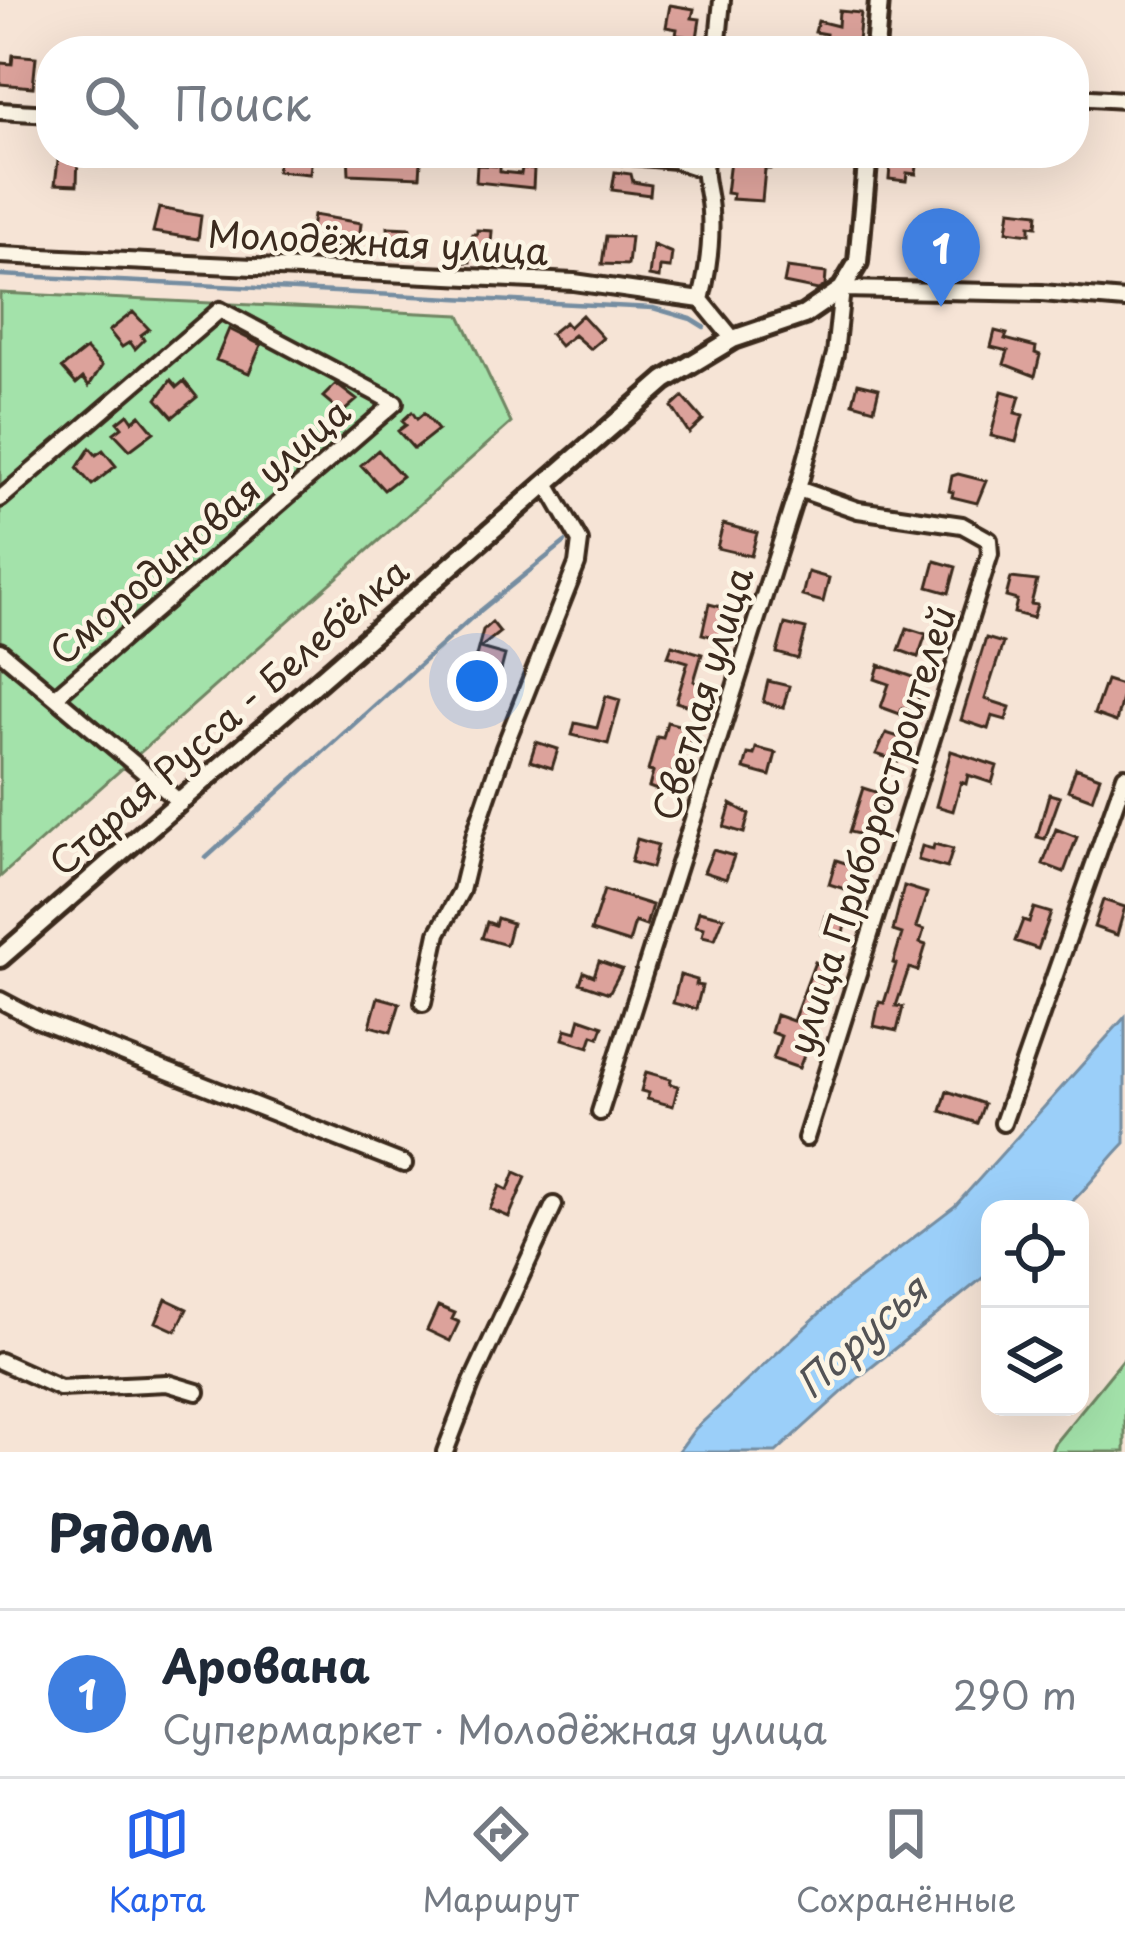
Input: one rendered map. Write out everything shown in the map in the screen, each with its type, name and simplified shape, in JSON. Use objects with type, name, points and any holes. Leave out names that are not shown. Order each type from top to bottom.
[{"type":"street","points":[[718,36],[722,0]]},
{"type":"street","points":[[876,36],[879,0]]},
{"type":"street","points":[[1089,98],[1125,100]]},
{"type":"street","points":[[0,111],[36,113]]},
{"type":"street","points":[[705,168],[711,231],[701,300],[733,339]]},
{"type":"street","points":[[867,168],[858,262],[842,289],[1042,292],[1125,300]]},
{"type":"street","name":"Молодёжная улица","points":[[0,255],[574,282],[701,300]]},
{"type":"street","name":"Старая Русса - Белебёлка","points":[[0,958],[665,380],[733,339],[804,315],[842,289]]},
{"type":"street","name":"Светлая улица","points":[[600,1112],[798,489],[835,355],[842,289]]},
{"type":"street","name":"Смородиновая улица","points":[[0,499],[220,310],[395,403],[56,697]]},
{"type":"street","points":[[423,1003],[438,933],[461,891],[503,748],[577,564],[580,542],[547,484]]},
{"type":"street","name":"улица Приборостроителей","points":[[798,489],[859,510],[962,525],[989,540],[990,554],[806,1138]]},
{"type":"street","points":[[0,651],[181,803]]},
{"type":"street","points":[[1003,1124],[1125,776]]},
{"type":"street","points":[[0,1000],[38,1020],[404,1164]]},
{"type":"street","points":[[445,1452],[554,1205]]},
{"type":"street","points":[[0,1361],[60,1388],[167,1383],[197,1392]]},
{"type":"green space","points":[[0,293],[460,315],[511,423],[0,877]]},
{"type":"green space","points":[[1125,1357],[1125,1452],[1051,1452],[1077,1416],[1089,1416],[1089,1401]]},
{"type":"water","name":"Порусья","points":[[1125,1017],[1125,1143],[1074,1200],[981,1200],[981,1279],[858,1378],[776,1452],[678,1452],[695,1429],[845,1290],[955,1206]]},
{"type":"building","points":[[670,5],[694,9],[692,18],[700,19],[697,36],[676,35],[677,29],[666,27]]},
{"type":"building","points":[[839,11],[861,13],[859,36],[815,32],[818,21],[838,26]]},
{"type":"building","points":[[13,55],[36,57],[33,87],[0,84],[0,63],[12,64]]},
{"type":"building","points":[[57,168],[78,168],[77,185],[55,184]]},
{"type":"building","points":[[277,168],[311,168],[310,174]]},
{"type":"building","points":[[349,168],[421,168],[420,177],[349,174]]},
{"type":"building","points":[[477,168],[521,174],[522,168],[534,169],[533,188],[476,182]]},
{"type":"building","points":[[729,168],[770,168],[765,169],[762,201],[732,199],[733,194],[726,193]]},
{"type":"building","points":[[890,168],[917,168],[916,174],[907,173],[906,181],[889,179]]},
{"type":"building","points":[[615,172],[651,185],[650,195],[612,190]]},
{"type":"building","points":[[159,208],[201,216],[198,239],[153,232]]},
{"type":"building","points":[[1010,210],[1038,213],[1037,226],[1030,225],[1030,234],[1007,231]]},
{"type":"building","points":[[313,215],[361,223],[358,251],[309,245]]},
{"type":"building","points":[[388,227],[410,228],[408,252],[390,251]]},
{"type":"building","points":[[492,231],[490,259],[470,257],[470,262],[460,262],[460,251],[471,254],[472,234]]},
{"type":"building","points":[[910,233],[950,235],[948,248],[908,248]]},
{"type":"building","points":[[606,236],[631,237],[628,265],[602,264]]},
{"type":"building","points":[[653,245],[672,253],[670,268],[660,267],[659,278],[649,276]]},
{"type":"building","points":[[787,268],[826,273],[825,286],[818,290],[784,283]]},
{"type":"building","points":[[133,312],[149,329],[135,349],[130,342],[122,347],[109,331]]},
{"type":"building","points":[[582,315],[603,338],[590,349],[574,335],[560,346],[550,334],[565,322],[569,327]]},
{"type":"building","points":[[229,329],[261,345],[249,373],[216,360]]},
{"type":"building","points":[[995,331],[1007,334],[1005,339],[1036,347],[1040,355],[1035,376],[1004,364],[1008,351],[991,347]]},
{"type":"building","points":[[86,349],[102,366],[89,386],[83,378],[76,384],[62,368]]},
{"type":"building","points":[[171,380],[177,387],[184,381],[197,397],[173,417],[157,399]]},
{"type":"building","points":[[858,383],[879,388],[874,409],[853,403]]},
{"type":"building","points":[[336,384],[357,400],[342,413],[323,397]]},
{"type":"building","points":[[1002,391],[1020,396],[1015,413],[1023,415],[1016,442],[991,436]]},
{"type":"building","points":[[683,397],[703,420],[689,433],[672,407]]},
{"type":"building","points":[[412,412],[417,419],[424,413],[438,430],[414,449],[398,431]]},
{"type":"building","points":[[128,414],[133,421],[140,415],[154,432],[130,450],[114,433]]},
{"type":"building","points":[[90,448],[96,455],[103,450],[116,466],[92,485],[77,468]]},
{"type":"building","points":[[378,450],[402,476],[384,490],[361,465]]},
{"type":"building","points":[[952,476],[986,481],[977,503],[952,497]]},
{"type":"building","points":[[723,524],[757,533],[751,556],[717,548]]},
{"type":"building","points":[[935,561],[956,567],[949,593],[928,587]]},
{"type":"building","points":[[808,572],[829,578],[823,602],[802,596]]},
{"type":"building","points":[[1011,578],[1037,581],[1033,618],[1014,613],[1017,600],[1006,597]]},
{"type":"building","points":[[709,604],[729,609],[726,640],[702,634]]},
{"type":"building","points":[[492,622],[500,632],[480,648],[505,655],[499,678],[472,671],[483,630]]},
{"type":"building","points":[[785,624],[806,629],[798,659],[777,653]]},
{"type":"building","points":[[907,628],[926,634],[918,657],[899,650]]},
{"type":"building","points":[[986,638],[1003,643],[985,699],[1010,707],[1006,720],[992,716],[988,729],[961,720]]},
{"type":"building","points":[[672,645],[702,654],[694,681],[705,688],[699,709],[676,702],[688,662],[668,656]]},
{"type":"building","points":[[879,665],[916,678],[911,691],[920,694],[914,712],[902,708],[900,714],[881,707],[889,684],[875,679]]},
{"type":"building","points":[[1106,680],[1125,686],[1116,722],[1094,714]]},
{"type":"building","points":[[768,681],[789,686],[783,708],[763,702]]},
{"type":"building","points":[[606,696],[620,700],[608,744],[572,735],[575,723],[597,728]]},
{"type":"building","points":[[667,722],[694,729],[688,752],[679,749],[672,774],[673,781],[681,783],[678,798],[649,787],[657,737],[663,738]]},
{"type":"building","points":[[886,733],[902,738],[898,761],[876,754]]},
{"type":"building","points":[[536,742],[558,749],[552,768],[530,761]]},
{"type":"building","points":[[756,748],[776,753],[770,776],[744,769],[748,754],[754,755]]},
{"type":"building","points":[[951,751],[997,766],[992,783],[968,775],[966,784],[961,782],[953,811],[936,806]]},
{"type":"building","points":[[1076,768],[1100,777],[1092,799],[1068,790]]},
{"type":"building","points":[[863,788],[885,795],[872,837],[849,832]]},
{"type":"building","points":[[1049,794],[1060,797],[1045,839],[1037,837]]},
{"type":"building","points":[[731,804],[749,814],[744,833],[724,827]]},
{"type":"building","points":[[1056,829],[1077,837],[1064,872],[1043,864]]},
{"type":"building","points":[[637,839],[658,845],[652,868],[631,862]]},
{"type":"building","points":[[934,844],[953,849],[947,868],[918,860],[922,846],[933,849]]},
{"type":"building","points":[[713,850],[734,856],[726,879],[704,872]]},
{"type":"building","points":[[836,860],[861,868],[854,892],[829,884]]},
{"type":"building","points":[[904,886],[927,893],[916,927],[924,930],[920,943],[926,945],[918,971],[909,968],[896,1006],[903,1007],[897,1031],[874,1026],[896,964],[902,934],[893,931]]},
{"type":"building","points":[[604,890],[652,905],[646,926],[635,922],[629,943],[591,931]]},
{"type":"building","points":[[1103,900],[1125,907],[1117,935],[1094,927]]},
{"type":"building","points":[[1034,908],[1051,913],[1038,949],[1015,941]]},
{"type":"building","points":[[699,911],[724,917],[715,939],[702,936],[704,928],[695,926]]},
{"type":"building","points":[[827,912],[847,918],[841,940],[821,934]]},
{"type":"building","points":[[497,918],[512,923],[506,945],[482,938],[487,922],[495,925]]},
{"type":"building","points":[[599,961],[622,969],[609,993],[580,983],[584,972],[594,976]]},
{"type":"building","points":[[815,962],[831,968],[799,1068],[773,1059],[781,1036],[771,1032],[776,1015],[793,1021]]},
{"type":"building","points":[[680,975],[702,986],[696,1009],[673,1003]]},
{"type":"building","points":[[378,997],[400,1003],[391,1032],[370,1026]]},
{"type":"building","points":[[580,1018],[603,1026],[589,1047],[563,1039],[566,1029],[576,1032]]},
{"type":"building","points":[[646,1072],[671,1079],[670,1084],[678,1086],[673,1106],[647,1099],[649,1093],[641,1091]]},
{"type":"building","points":[[947,1091],[984,1104],[977,1123],[941,1111]]},
{"type":"building","points":[[515,1172],[526,1177],[509,1217],[490,1209],[500,1186],[508,1190]]},
{"type":"building","points":[[166,1299],[187,1309],[176,1331],[156,1322]]},
{"type":"building","points":[[438,1306],[455,1313],[452,1319],[459,1322],[450,1341],[427,1330]]},
{"type":"waterway","points":[[0,275],[653,308],[704,327]]},
{"type":"waterway","points":[[206,858],[469,620],[565,542]]},
{"type":"place","name":"Арована","points":[[941,307]]}]
